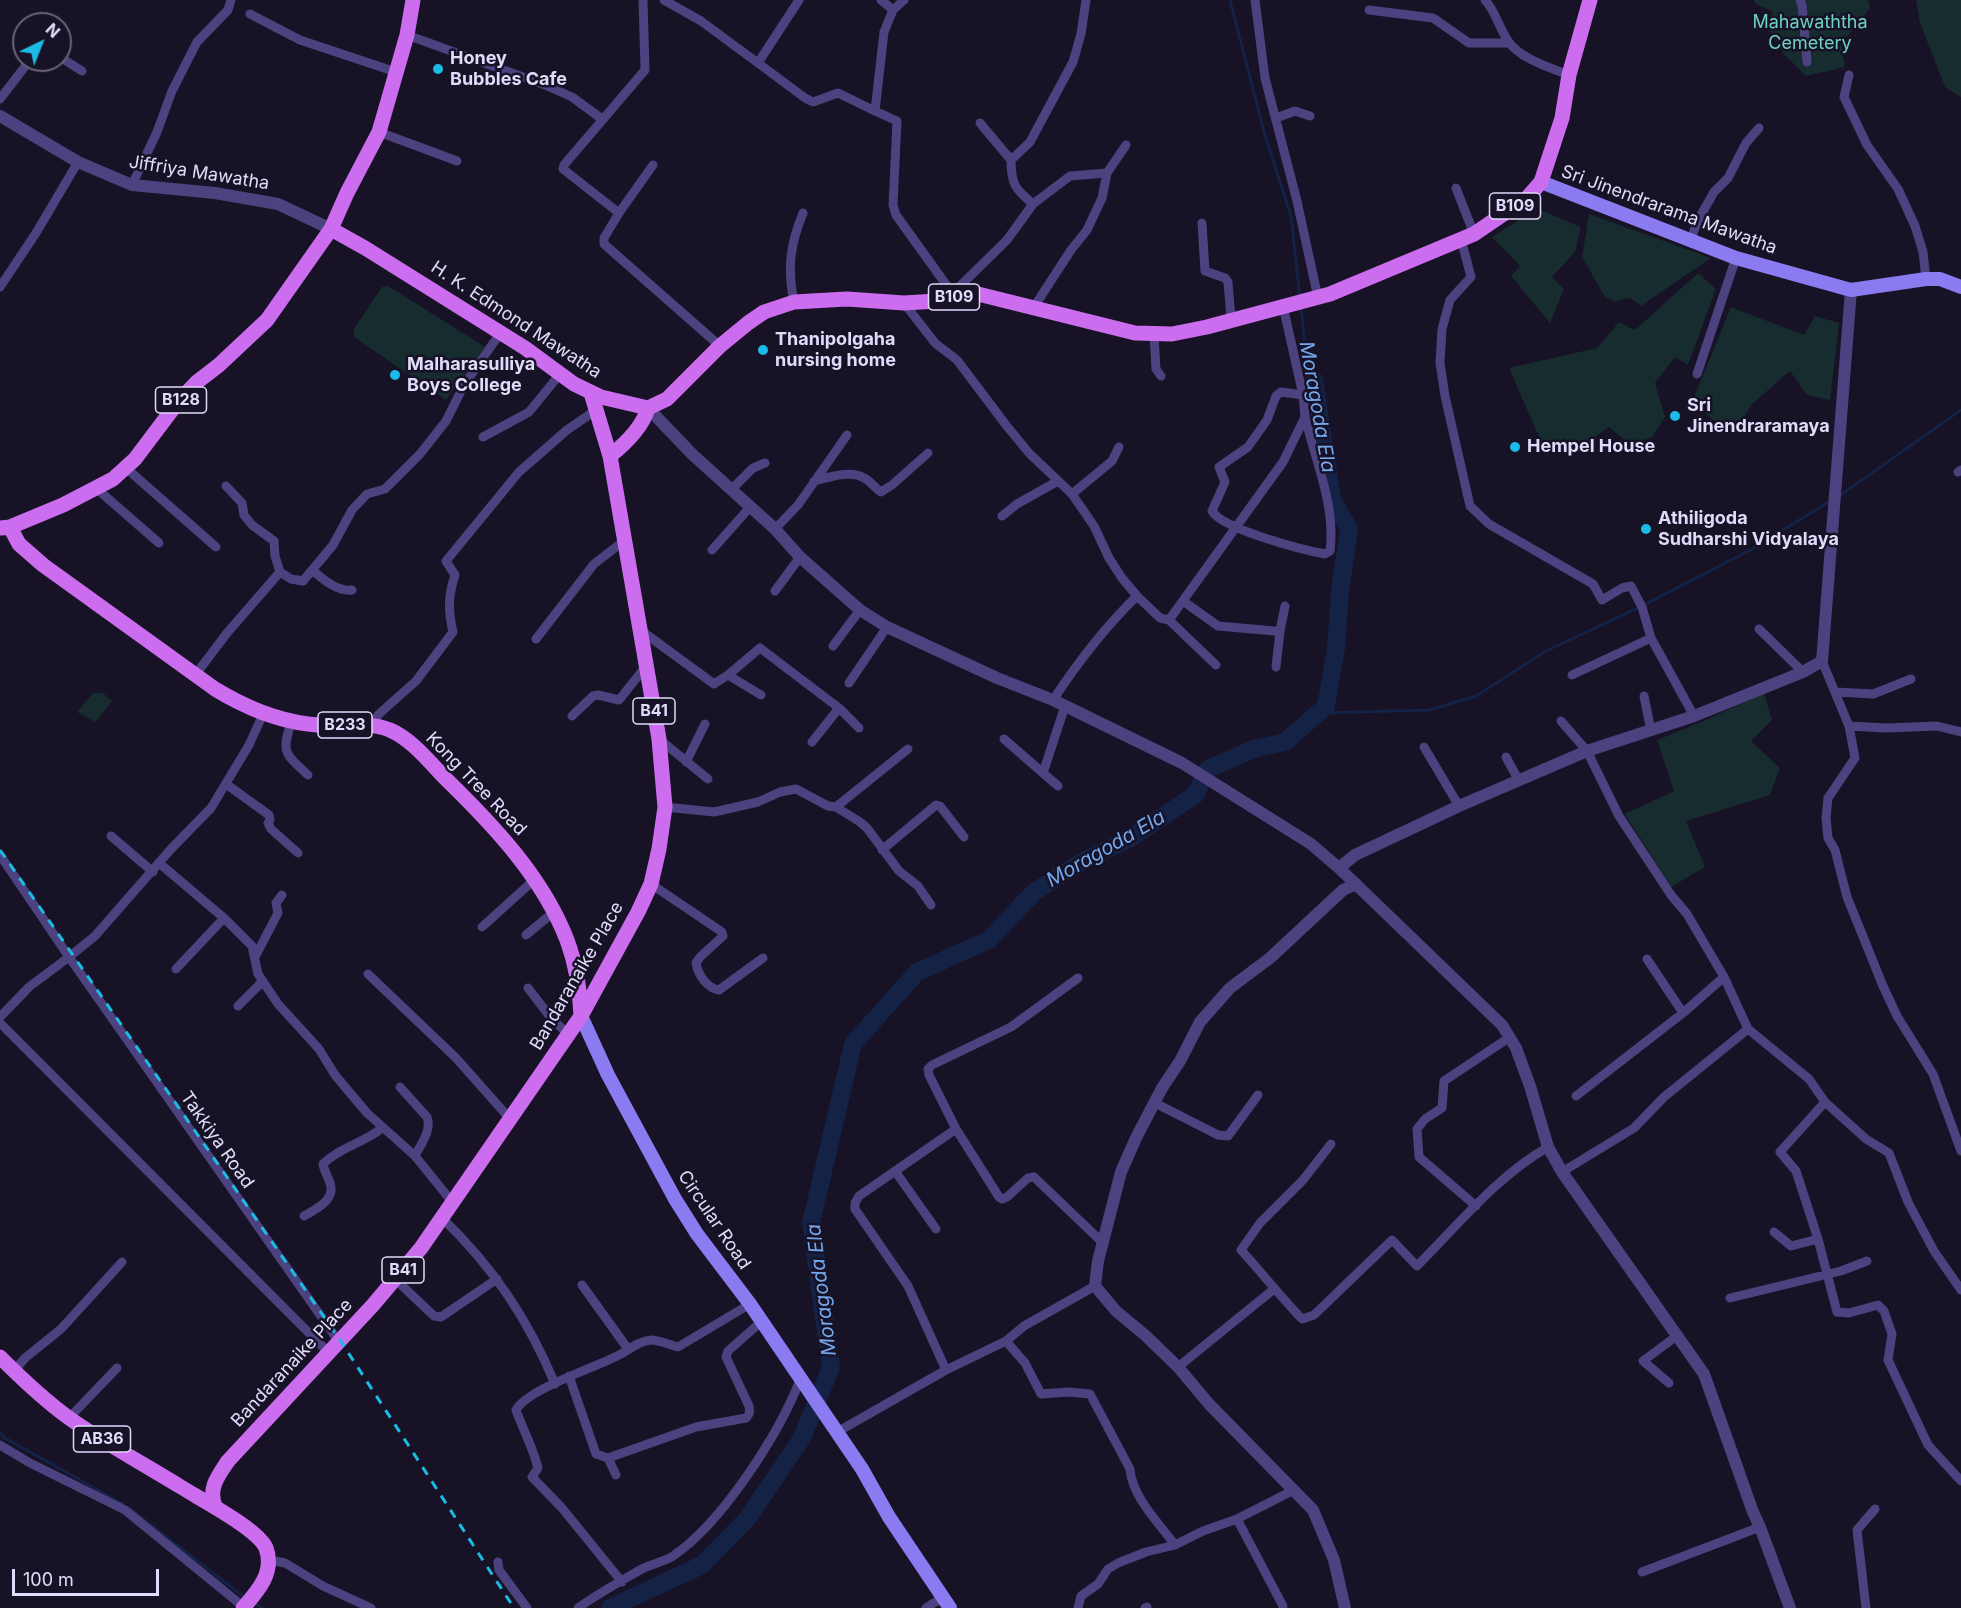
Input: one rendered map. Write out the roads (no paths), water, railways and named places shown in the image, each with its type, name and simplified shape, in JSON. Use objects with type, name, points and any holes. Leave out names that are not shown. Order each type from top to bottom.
[{"type":"main road","name":"B128","points":[[5,527],[98,489],[126,468],[178,402],[197,382],[219,365],[267,320],[331,229],[379,132],[407,35],[413,0]]},
{"type":"main road","name":"B109","points":[[648,408],[667,399],[720,346],[764,312],[794,302],[847,299],[904,303],[938,301],[978,294],[1135,333],[1172,334],[1315,299],[1468,236],[1527,198],[1541,182],[1562,118],[1569,75],[1590,0]]},
{"type":"main road","name":"Sri Jinendrarama Mawatha","points":[[1541,182],[1736,258],[1851,290],[1926,279],[1940,279],[1961,286]]},
{"type":"main road","name":"H. K. Edmond Mawatha","points":[[331,229],[501,332],[591,393],[648,408]]},
{"type":"main road","name":"Bandaranaike Place","points":[[215,1506],[212,1498],[213,1486],[228,1461],[395,1279],[421,1248],[453,1203],[581,1016],[639,912],[651,884],[665,807],[659,739],[610,456],[591,393]]},
{"type":"main road","points":[[610,456],[645,418],[648,408]]},
{"type":"main road","name":"Kong Tree Road","points":[[5,527],[19,544],[43,564],[239,703],[308,724],[370,726],[388,730],[415,747],[517,854],[555,911],[568,942],[580,990],[581,1016]]},
{"type":"main road","name":"Circular Road","points":[[581,1016],[609,1076],[675,1199],[697,1234],[762,1321],[862,1469],[912,1553],[946,1602]]},
{"type":"main road","name":"AB36","points":[[0,1358],[69,1418],[215,1506]]},
{"type":"main road","points":[[215,1506],[264,1543],[269,1560],[269,1570],[260,1589],[245,1607]]},
{"type":"street","points":[[132,185],[157,132],[172,91],[197,42],[228,10],[231,0]]},
{"type":"street","points":[[619,213],[563,169],[602,119],[645,70],[643,0]]},
{"type":"street","points":[[664,0],[701,21],[805,98],[813,102],[838,93],[897,121],[893,205],[896,215],[955,297]]},
{"type":"street","points":[[758,63],[799,0]]},
{"type":"street","points":[[881,0],[893,9]]},
{"type":"street","points":[[875,111],[884,32],[893,9],[904,0]]},
{"type":"street","points":[[1011,160],[1030,142],[1073,62],[1081,34],[1086,0]]},
{"type":"street","points":[[1256,0],[1265,78],[1297,201],[1315,299]]},
{"type":"street","points":[[1485,0],[1491,7],[1509,43],[1537,63],[1569,75]]},
{"type":"street","points":[[1800,0],[1807,62]]},
{"type":"street","points":[[1369,10],[1433,18],[1469,43],[1509,43]]},
{"type":"street","points":[[250,14],[300,40],[396,72]]},
{"type":"street","points":[[407,35],[572,97],[602,119]]},
{"type":"street","points":[[72,65],[82,71]]},
{"type":"street","points":[[0,99],[21,72]]},
{"type":"street","points":[[1849,75],[1844,97],[1867,145],[1898,189],[1911,217],[1923,252],[1926,279]]},
{"type":"street","points":[[1276,118],[1295,111],[1310,116]]},
{"type":"street","name":"Jiffriya Mawatha","points":[[0,116],[78,162],[132,185],[215,193],[278,204],[331,229]]},
{"type":"street","points":[[980,123],[1011,160],[1011,179],[1023,195],[1034,204]]},
{"type":"street","points":[[1691,240],[1697,222],[1714,192],[1728,178],[1746,143],[1759,128]]},
{"type":"street","points":[[379,132],[457,161]]},
{"type":"street","points":[[1034,307],[1071,250],[1088,230],[1102,198],[1107,173],[1126,145]]},
{"type":"street","points":[[0,287],[36,233],[78,162]]},
{"type":"street","points":[[653,165],[619,213],[604,238],[604,244],[720,346]]},
{"type":"street","points":[[955,297],[958,287],[1006,240],[1034,204],[1070,176],[1107,173]]},
{"type":"street","points":[[1456,188],[1468,236],[1472,277],[1450,300],[1442,329],[1440,363],[1445,396],[1470,506],[1489,524],[1593,584],[1602,600],[1631,586],[1642,607],[1651,638],[1695,717]]},
{"type":"street","points":[[794,302],[789,276],[793,237],[803,213]]},
{"type":"street","points":[[1202,223],[1205,271],[1225,278],[1228,282],[1231,319]]},
{"type":"street","points":[[1697,374],[1736,258]]},
{"type":"street","points":[[1851,290],[1822,661],[1849,726],[1855,758],[1828,798],[1826,819],[1828,838],[1835,850],[1847,897],[1882,986],[1897,1016],[1933,1074],[1961,1151]]},
{"type":"street","points":[[904,303],[935,343],[957,360],[1005,425],[1029,453],[1072,494],[1094,526],[1109,558],[1137,596],[1160,618],[1168,620],[1216,665]]},
{"type":"street","points":[[1286,305],[1303,395],[1305,417],[1327,502],[1332,535],[1330,551],[1325,554],[1300,550],[1236,527],[1215,517],[1212,511],[1225,482],[1219,468],[1248,447],[1267,420],[1276,396],[1281,392],[1303,395]]},
{"type":"street","points":[[226,486],[242,503],[244,515],[252,525],[274,541],[275,556],[280,572],[291,579],[303,581],[333,545],[352,510],[367,494],[385,489],[420,454],[446,421],[464,385],[501,332]]},
{"type":"street","points":[[1154,334],[1156,369],[1161,376]]},
{"type":"street","points":[[483,437],[529,412],[561,374]]},
{"type":"street","points":[[648,408],[692,454],[775,529],[800,557],[860,610],[887,627],[1059,703],[1182,763],[1311,844],[1340,868],[1502,1025],[1510,1037],[1530,1086],[1548,1147],[1562,1172],[1704,1374],[1790,1608]]},
{"type":"street","points":[[370,726],[379,714],[416,681],[453,632],[448,612],[448,600],[455,575],[446,561],[519,472],[567,430],[596,410]]},
{"type":"street","points":[[1168,620],[1283,462],[1305,417]]},
{"type":"street","points":[[775,529],[798,505],[847,435]]},
{"type":"street","points":[[1072,494],[1112,461],[1119,447]]},
{"type":"street","points":[[814,481],[838,475],[856,475],[865,478],[881,492],[928,453]]},
{"type":"street","points":[[732,489],[753,468],[765,463]]},
{"type":"street","points":[[126,468],[216,547]]},
{"type":"street","points":[[1002,516],[1017,504],[1058,481]]},
{"type":"street","points":[[98,489],[159,543]]},
{"type":"street","points":[[712,550],[751,506]]},
{"type":"street","points":[[536,639],[594,564],[625,540]]},
{"type":"street","points":[[775,591],[800,557]]},
{"type":"street","points":[[312,570],[334,586],[346,591],[352,590]]},
{"type":"street","points":[[196,674],[227,633],[280,572]]},
{"type":"street","points":[[1043,773],[1059,703],[1076,665],[1096,639],[1137,596]]},
{"type":"street","points":[[1183,601],[1218,626],[1280,631]]},
{"type":"street","points":[[1276,667],[1285,606]]},
{"type":"street","points":[[833,646],[860,610]]},
{"type":"street","points":[[849,683],[887,627]]},
{"type":"street","points":[[639,629],[714,684],[760,648],[839,708],[859,728]]},
{"type":"street","points":[[1759,629],[1803,672]]},
{"type":"street","points":[[1572,675],[1651,638]]},
{"type":"street","points":[[1340,868],[1355,855],[1459,806],[1587,751],[1695,717],[1803,672],[1822,661]]},
{"type":"street","points":[[572,716],[593,696],[619,700],[646,666]]},
{"type":"street","points":[[728,675],[761,695]]},
{"type":"street","points":[[1836,692],[1873,694],[1911,679]]},
{"type":"street","points":[[1644,696],[1651,731]]},
{"type":"street","points":[[812,742],[839,708]]},
{"type":"street","points":[[0,1017],[29,987],[95,936],[211,808],[249,745],[264,712]]},
{"type":"street","points":[[292,720],[284,743],[287,754],[308,775]]},
{"type":"street","points":[[1561,721],[1587,751],[1619,816],[1671,895],[1687,914],[1724,977],[1748,1029],[1809,1079],[1825,1102],[1866,1139],[1889,1153],[1908,1202],[1934,1251],[1961,1290]]},
{"type":"street","points":[[686,762],[705,724]]},
{"type":"street","points":[[1849,726],[1886,728],[1937,726],[1961,732]]},
{"type":"street","points":[[659,739],[708,779]]},
{"type":"street","points":[[1004,739],[1058,786]]},
{"type":"street","points":[[1424,747],[1459,806]]},
{"type":"street","points":[[836,807],[908,749]]},
{"type":"street","points":[[1506,757],[1519,781]]},
{"type":"street","points":[[226,784],[269,815],[268,823],[271,829],[298,853]]},
{"type":"street","points":[[665,807],[714,812],[758,802],[780,792],[796,789],[828,806],[836,807],[867,828],[899,871],[918,886],[931,905]]},
{"type":"street","points":[[882,850],[936,805],[940,806],[964,837]]},
{"type":"street","points":[[111,836],[224,918],[252,946],[258,974],[278,1004],[319,1050],[342,1083],[382,1128],[415,1156],[453,1203]]},
{"type":"street","name":"Takkiya Road","points":[[0,855],[334,1348]]},
{"type":"street","points":[[482,927],[534,880]]},
{"type":"street","points":[[651,884],[722,932],[723,936],[696,963],[698,971],[714,989],[719,990],[763,958]]},
{"type":"street","points":[[1345,1608],[1334,1560],[1312,1510],[1209,1404],[1178,1367],[1116,1311],[1095,1286],[1098,1261],[1121,1172],[1136,1138],[1200,1022],[1230,988],[1270,958],[1343,890],[1356,884]]},
{"type":"street","points":[[255,957],[278,913],[276,903],[282,895]]},
{"type":"street","points":[[526,935],[555,911]]},
{"type":"street","points":[[176,969],[224,918]]},
{"type":"street","points":[[1647,959],[1683,1013]]},
{"type":"street","points":[[368,974],[456,1059],[511,1120]]},
{"type":"street","points":[[1576,1096],[1683,1013],[1724,977]]},
{"type":"street","points":[[1078,978],[1011,1027],[928,1069],[956,1129],[999,1197],[1002,1199],[1007,1197],[1028,1178],[1034,1177],[1103,1243]]},
{"type":"street","points":[[238,1006],[263,981]]},
{"type":"street","points":[[528,988],[551,1018],[569,1035]]},
{"type":"street","points":[[0,1023],[334,1348]]},
{"type":"street","points":[[1562,1172],[1634,1128],[1664,1097],[1748,1029]]},
{"type":"street","points":[[1476,1206],[1419,1157],[1417,1129],[1425,1119],[1442,1108],[1444,1081],[1510,1037]]},
{"type":"street","points":[[400,1087],[430,1123],[415,1156]]},
{"type":"street","points":[[1155,1103],[1218,1135],[1228,1136],[1258,1095]]},
{"type":"street","points":[[1825,1102],[1780,1152],[1796,1171],[1818,1239],[1837,1312],[1849,1313],[1878,1305],[1884,1311],[1892,1334],[1888,1360],[1928,1445],[1961,1480]]},
{"type":"street","points":[[304,1216],[319,1208],[332,1192],[323,1164],[336,1153],[372,1136],[382,1128]]},
{"type":"street","points":[[946,1370],[908,1286],[855,1209],[855,1203],[859,1196],[956,1129]]},
{"type":"street","points":[[1331,1144],[1303,1180],[1260,1224],[1241,1250],[1302,1319],[1314,1315],[1392,1240],[1417,1266],[1504,1178],[1527,1159],[1548,1147]]},
{"type":"street","points":[[895,1171],[936,1229]]},
{"type":"street","points":[[442,1218],[466,1241],[497,1279],[523,1317],[555,1384]]},
{"type":"street","points":[[1774,1233],[1791,1246],[1818,1239]]},
{"type":"street","points":[[1730,1298],[1841,1271],[1867,1261]]},
{"type":"street","points":[[14,1371],[25,1358],[61,1329],[122,1262]]},
{"type":"street","points":[[395,1279],[436,1317],[441,1317],[497,1279]]},
{"type":"street","points":[[582,1285],[628,1349]]},
{"type":"street","points":[[837,1432],[946,1370],[1006,1341],[1024,1326],[1095,1286]]},
{"type":"street","points":[[1178,1367],[1274,1290]]},
{"type":"street","points":[[622,1582],[562,1508],[531,1477],[538,1468],[530,1440],[516,1410],[520,1404],[569,1376],[651,1340],[678,1347],[750,1304]]},
{"type":"street","points":[[569,1376],[596,1454],[608,1458],[696,1427],[746,1418],[749,1406],[726,1357],[728,1351],[762,1321]]},
{"type":"street","points":[[1669,1383],[1642,1361],[1678,1335]]},
{"type":"street","points":[[1006,1341],[1025,1363],[1041,1394],[1090,1394],[1130,1469],[1131,1480],[1142,1500],[1175,1545]]},
{"type":"street","points":[[69,1418],[117,1368]]},
{"type":"street","points":[[578,1608],[641,1569],[672,1557],[701,1532],[717,1515],[764,1450],[784,1418],[799,1378]]},
{"type":"street","points":[[0,1445],[30,1463],[125,1510],[245,1607]]},
{"type":"street","points":[[608,1458],[616,1475]]},
{"type":"street","points":[[1078,1608],[1081,1596],[1098,1584],[1108,1569],[1118,1563],[1146,1552],[1175,1545],[1203,1531],[1237,1519],[1292,1491]]},
{"type":"street","points":[[1866,1608],[1857,1530],[1875,1509]]},
{"type":"street","points":[[1237,1519],[1283,1606]]},
{"type":"street","points":[[1642,1572],[1761,1527]]},
{"type":"street","points":[[269,1560],[285,1563],[323,1586],[371,1608]]},
{"type":"street","points":[[498,1562],[499,1570],[527,1608]]},
{"type":"street","points":[[926,1608],[946,1602]]},
{"type":"waterway","name":"Moragoda Ela","points":[[1230,0],[1264,132],[1291,216],[1300,298]]},
{"type":"waterway","name":"Moragoda Ela","points":[[1301,308],[1307,364],[1314,380]]},
{"type":"waterway","name":"Moragoda Ela","points":[[610,1608],[702,1565],[747,1519],[802,1438],[831,1367],[811,1223],[853,1044],[917,972],[989,940],[1034,892],[1083,861],[1129,839],[1195,795],[1208,769],[1254,749],[1285,742],[1326,706],[1336,649],[1340,591],[1349,529],[1332,499],[1314,380]]},
{"type":"waterway","points":[[1838,497],[1961,410]]},
{"type":"waterway","points":[[1319,713],[1429,710],[1476,696],[1546,651],[1644,605],[1752,549],[1829,502]]},
{"type":"waterway","points":[[0,1433],[5,1438],[123,1504]]},
{"type":"waterway","points":[[129,1508],[244,1597]]},
{"type":"waterway","points":[[253,1602],[263,1608]]},
{"type":"railway","points":[[0,850],[340,1340],[514,1608]]},
{"type":"place","name":"Honey Bubbles Cafe","points":[[438,69]]},
{"type":"place","name":"Thanipolgaha nursing home","points":[[763,350]]},
{"type":"place","name":"Malharasulliya Boys College","points":[[395,375]]},
{"type":"place","name":"Sri Jinendraramaya","points":[[1675,416]]},
{"type":"place","name":"Hempel House","points":[[1515,447]]},
{"type":"place","name":"Athiligoda Sudharshi Vidyalaya","points":[[1646,529]]},
{"type":"park label","name":"Mahawaththa Cemetery","points":[[1810,33]]}]
